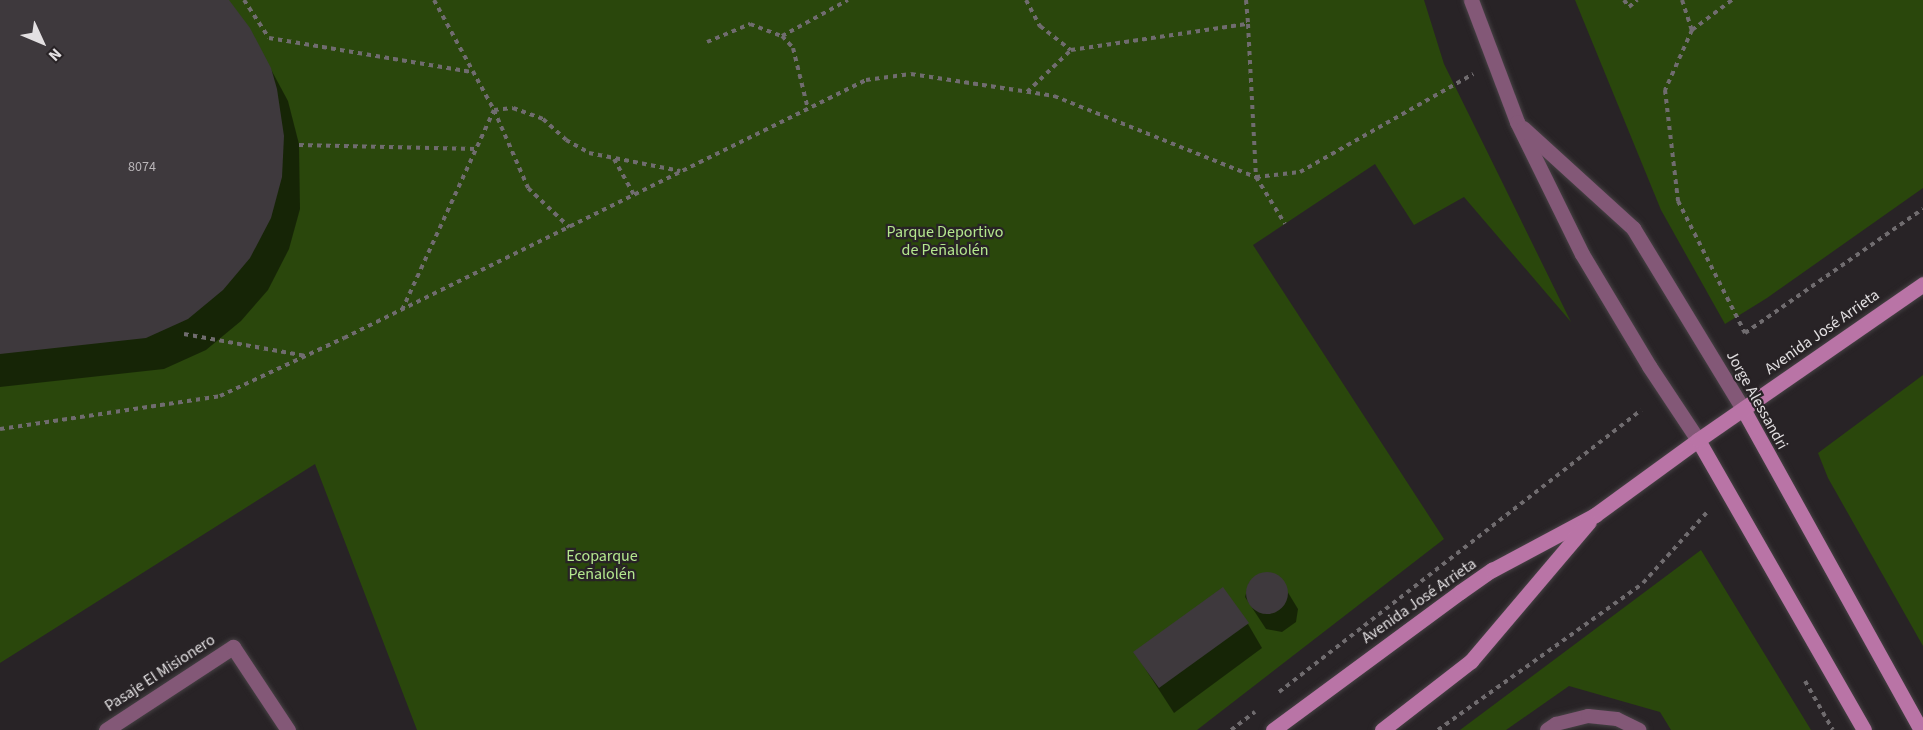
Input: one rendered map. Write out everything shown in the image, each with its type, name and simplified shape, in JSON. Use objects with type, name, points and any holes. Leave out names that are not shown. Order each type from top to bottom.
[{"type":"main road","name":"Avenida José Arrieta","points":[[1273,730],[1492,570],[1595,515],[1698,440],[1923,284]]},
{"type":"main road","name":"Jorge Alessandri","points":[[1743,409],[1921,730]]},
{"type":"main road","name":"Jorge Alessandri","points":[[1698,440],[1864,730]]},
{"type":"main road","name":"Avenida José Arrieta","points":[[1382,730],[1471,662],[1595,515]]},
{"type":"street","name":"Jorge Alessandri","points":[[1471,0],[1517,122],[1582,254],[1649,366],[1698,440]]},
{"type":"street","name":"Jorge Alessandri","points":[[1517,122],[1633,228],[1743,409]]},
{"type":"street","name":"Pasaje El Misionero","points":[[106,730],[233,647],[288,730]]},
{"type":"lane","points":[[1547,730],[1556,724],[1588,716],[1617,719],[1640,730]]},
{"type":"path","points":[[244,0],[269,38],[474,72]]},
{"type":"path","points":[[434,0],[494,110],[528,188],[570,227]]},
{"type":"path","points":[[782,36],[848,0]]},
{"type":"path","points":[[1026,0],[1041,26],[1071,50]]},
{"type":"path","points":[[1246,0],[1256,177],[1285,224]]},
{"type":"path","points":[[1624,0],[1629,7],[1637,0]]},
{"type":"path","points":[[1682,0],[1692,30]]},
{"type":"path","points":[[1732,0],[1692,30],[1665,90],[1678,201],[1745,333],[1923,209]]},
{"type":"path","points":[[706,42],[750,24],[782,36],[794,48],[808,109]]},
{"type":"path","points":[[1027,93],[1071,50],[1248,24]]},
{"type":"path","points":[[0,429],[220,396],[402,310],[866,80],[911,75],[1054,96],[1256,177],[1299,172],[1454,82],[1495,66]]},
{"type":"path","points":[[494,110],[513,108],[543,119],[566,140],[589,153],[682,172]]},
{"type":"path","points":[[402,310],[494,110]]},
{"type":"path","points":[[299,145],[476,149]]},
{"type":"path","points":[[614,158],[634,195]]},
{"type":"path","points":[[184,334],[307,356]]},
{"type":"path","points":[[1278,694],[1641,410]]},
{"type":"path","points":[[1438,730],[1643,584],[1708,508]]},
{"type":"path","points":[[1231,730],[1259,708]]},
{"type":"green space","name":"Parque Deportivo de Peñalolén","points":[[0,0],[1424,0],[1444,64],[1571,322],[1464,197],[1414,225],[1375,164],[1253,245],[1444,539],[1197,730],[417,730],[315,464],[0,663]]},
{"type":"green space","points":[[1575,0],[1923,0],[1923,188],[1767,298],[1725,324],[1661,210]]},
{"type":"green space","points":[[1923,375],[1923,646],[1828,478],[1818,453]]},
{"type":"green space","points":[[1701,550],[1811,730],[1671,730],[1660,712],[1569,686],[1506,730],[1460,730]]},
{"type":"building","points":[[0,0],[229,0],[250,28],[271,68],[277,89],[284,136],[282,177],[271,218],[250,258],[223,290],[188,319],[146,338],[0,354]]},
{"type":"building","points":[[1267,572],[1275,573],[1282,578],[1287,585],[1287,601],[1282,608],[1275,613],[1267,614],[1259,613],[1252,608],[1247,601],[1246,593],[1247,585],[1252,578],[1259,573]]},
{"type":"building","points":[[1223,587],[1249,623],[1159,688],[1133,652]]},
{"type":"park label","name":"Ecoparque Peñalolén","points":[[602,565]]}]
